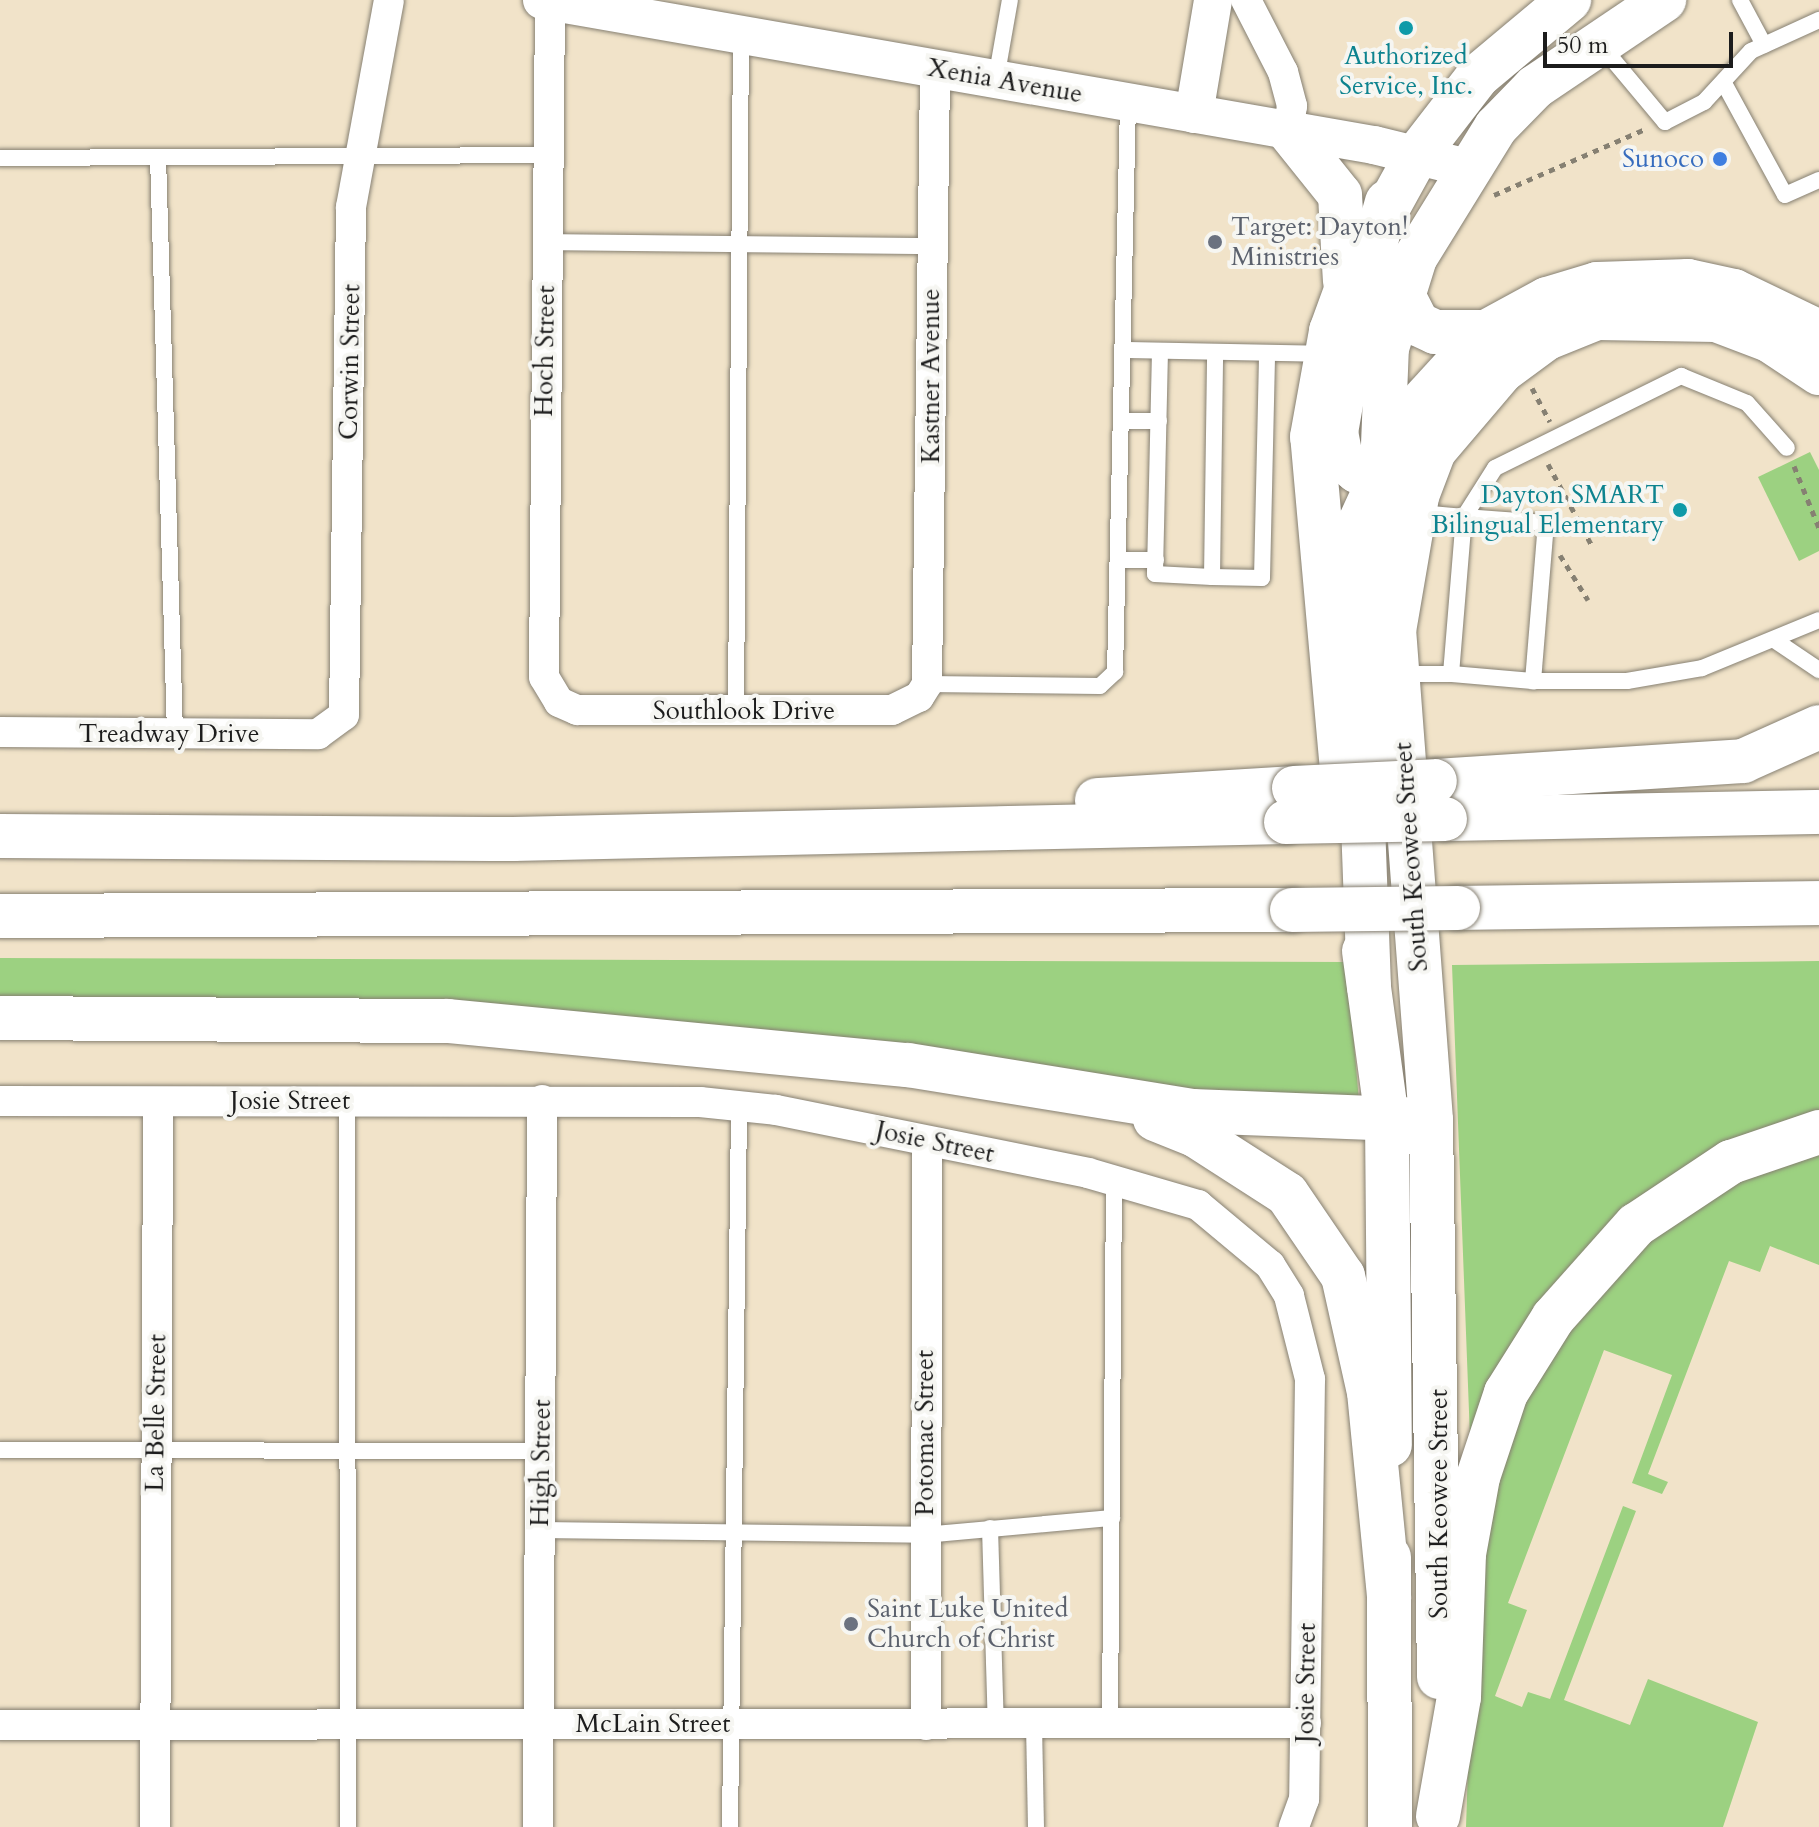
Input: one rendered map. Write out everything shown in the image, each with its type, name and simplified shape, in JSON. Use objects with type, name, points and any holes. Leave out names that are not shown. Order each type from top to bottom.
[{"type":"main road","name":"South Keowee Street","points":[[1438,1821],[1441,1470],[1431,1120],[1382,470],[1383,380],[1401,291],[1476,183],[1535,87],[1597,40],[1664,0]]},
{"type":"main road","name":"South Keowee Street","points":[[1390,1827],[1387,1119],[1369,987],[1316,503],[1312,437],[1325,354],[1344,295],[1387,202],[1417,155],[1478,76],[1555,4]]},
{"type":"main road","points":[[1288,130],[1340,195],[1344,295]]},
{"type":"main road","points":[[1387,202],[1359,302],[1336,432],[1341,458],[1357,471],[1408,467],[1434,451],[1502,371],[1547,338],[1597,318],[1716,320],[1769,340],[1819,373]]},
{"type":"main road","points":[[1369,987],[1354,577],[1360,522],[1382,470],[1416,405],[1486,332],[1547,299],[1641,279],[1734,291],[1819,332]]},
{"type":"main road","points":[[1401,291],[1418,324],[1435,332],[1486,332]]},
{"type":"main road","points":[[1394,631],[1413,512],[1434,451]]},
{"type":"main road","points":[[1440,800],[1743,761],[1819,727]]},
{"type":"main road","points":[[0,836],[804,832],[1290,805],[1440,800],[1819,812]]},
{"type":"main road","points":[[0,916],[1292,910],[1819,903]]},
{"type":"main road","points":[[1647,906],[1819,913]]},
{"type":"main road","points":[[0,1018],[448,1021],[908,1065],[1192,1111],[1431,1120]]},
{"type":"main road","points":[[1089,1094],[1195,1135],[1240,1162],[1287,1194],[1319,1234],[1343,1276],[1367,1377],[1389,1596]]},
{"type":"main road","points":[[1438,1821],[1459,1697],[1464,1554],[1478,1477],[1506,1393],[1553,1318],[1636,1225],[1731,1162],[1819,1132]]},
{"type":"street","name":"Corwin Street","points":[[336,726],[347,702],[356,156],[389,0]]},
{"type":"street","points":[[1194,114],[1213,0]]},
{"type":"street","points":[[1246,0],[1283,72],[1292,106],[1288,130]]},
{"type":"street","name":"Xenia Avenue","points":[[546,1],[741,33],[1417,155],[1476,183]]},
{"type":"street","name":"Hoch Street","points":[[546,1],[544,677],[554,697]]},
{"type":"street","points":[[1555,4],[1597,40]]},
{"type":"street","name":"Kastner Avenue","points":[[927,684],[935,69]]},
{"type":"street","name":"Southlook Drive","points":[[554,697],[577,710],[892,710],[919,697],[927,684]]},
{"type":"street","name":"Treadway Drive","points":[[0,732],[318,734],[336,726]]},
{"type":"street","name":"Josie Street","points":[[0,1101],[542,1100],[739,1106],[1114,1179],[1219,1216],[1250,1242],[1289,1296],[1310,1379],[1304,1799],[1294,1827]]},
{"type":"street","name":"High Street","points":[[538,1827],[542,1100]]},
{"type":"street","name":"La Belle Street","points":[[155,1827],[158,1102]]},
{"type":"street","name":"Potomac Street","points":[[926,1725],[927,1141]]},
{"type":"street","name":"McLain Street","points":[[0,1725],[1306,1723]]},
{"type":"lane","points":[[996,79],[1010,0]]},
{"type":"lane","points":[[1740,0],[1764,45]]},
{"type":"lane","points":[[1597,40],[1665,122],[1725,85],[1764,45],[1819,20]]},
{"type":"lane","points":[[736,712],[741,33]]},
{"type":"lane","points":[[1725,85],[1785,195],[1819,180]]},
{"type":"lane","points":[[927,684],[1108,682],[1116,667],[1128,102]]},
{"type":"lane","points":[[0,158],[547,155]]},
{"type":"lane","points":[[158,157],[175,734]]},
{"type":"lane","points":[[546,242],[932,246]]},
{"type":"lane","points":[[1123,350],[1325,354]]},
{"type":"lane","points":[[1160,351],[1155,574],[1262,578],[1267,353]]},
{"type":"lane","points":[[1212,577],[1215,352]]},
{"type":"lane","points":[[1451,674],[1464,517],[1495,468],[1681,376],[1747,403],[1787,448]]},
{"type":"lane","points":[[1121,421],[1159,421]]},
{"type":"lane","points":[[1413,512],[1546,523],[1533,681]]},
{"type":"lane","points":[[1118,560],[1156,560]]},
{"type":"lane","points":[[1397,674],[1451,674],[1533,681],[1642,678],[1702,668],[1776,641],[1819,620]]},
{"type":"lane","points":[[1776,641],[1819,670]]},
{"type":"lane","points":[[347,1101],[348,1827]]},
{"type":"lane","points":[[730,1827],[739,1106]]},
{"type":"lane","points":[[1110,1723],[1114,1179]]},
{"type":"lane","points":[[0,1450],[541,1451]]},
{"type":"lane","points":[[540,1530],[924,1535],[1112,1518]]},
{"type":"lane","points":[[990,1528],[996,1725]]},
{"type":"lane","points":[[1034,1724],[1036,1827]]},
{"type":"path","points":[[1476,183],[1665,122]]},
{"type":"path","points":[[1526,378],[1567,454],[1548,464],[1591,544]]},
{"type":"path","points":[[1787,448],[1819,528]]},
{"type":"path","points":[[1544,549],[1568,558],[1588,600]]},
{"type":"green space","points":[[1810,452],[1819,470],[1819,551],[1799,561],[1758,477]]},
{"type":"green space","points":[[0,958],[1347,962],[1359,1101],[0,1006]]},
{"type":"green space","points":[[1819,961],[1819,1117],[1684,1177],[1470,1438],[1452,965]]},
{"type":"green space","points":[[1819,1153],[1819,1265],[1770,1246],[1760,1272],[1729,1261],[1648,1474],[1668,1482],[1662,1494],[1632,1483],[1672,1375],[1604,1350],[1508,1603],[1527,1610],[1495,1696],[1522,1707],[1528,1692],[1550,1699],[1623,1506],[1636,1511],[1564,1700],[1630,1725],[1648,1679],[1758,1722],[1723,1827],[1466,1827],[1475,1561],[1528,1384],[1578,1311],[1654,1236],[1758,1171]]},
{"type":"place","name":"Authorized Service, Inc.","points":[[1406,28]]},
{"type":"place","name":"Sunoco","points":[[1720,159]]},
{"type":"place","name":"Target: Dayton! Ministries","points":[[1215,242]]},
{"type":"place","name":"Dayton SMART Bilingual Elementary","points":[[1680,510]]},
{"type":"place","name":"Saint Luke United Church of Christ","points":[[851,1624]]}]
